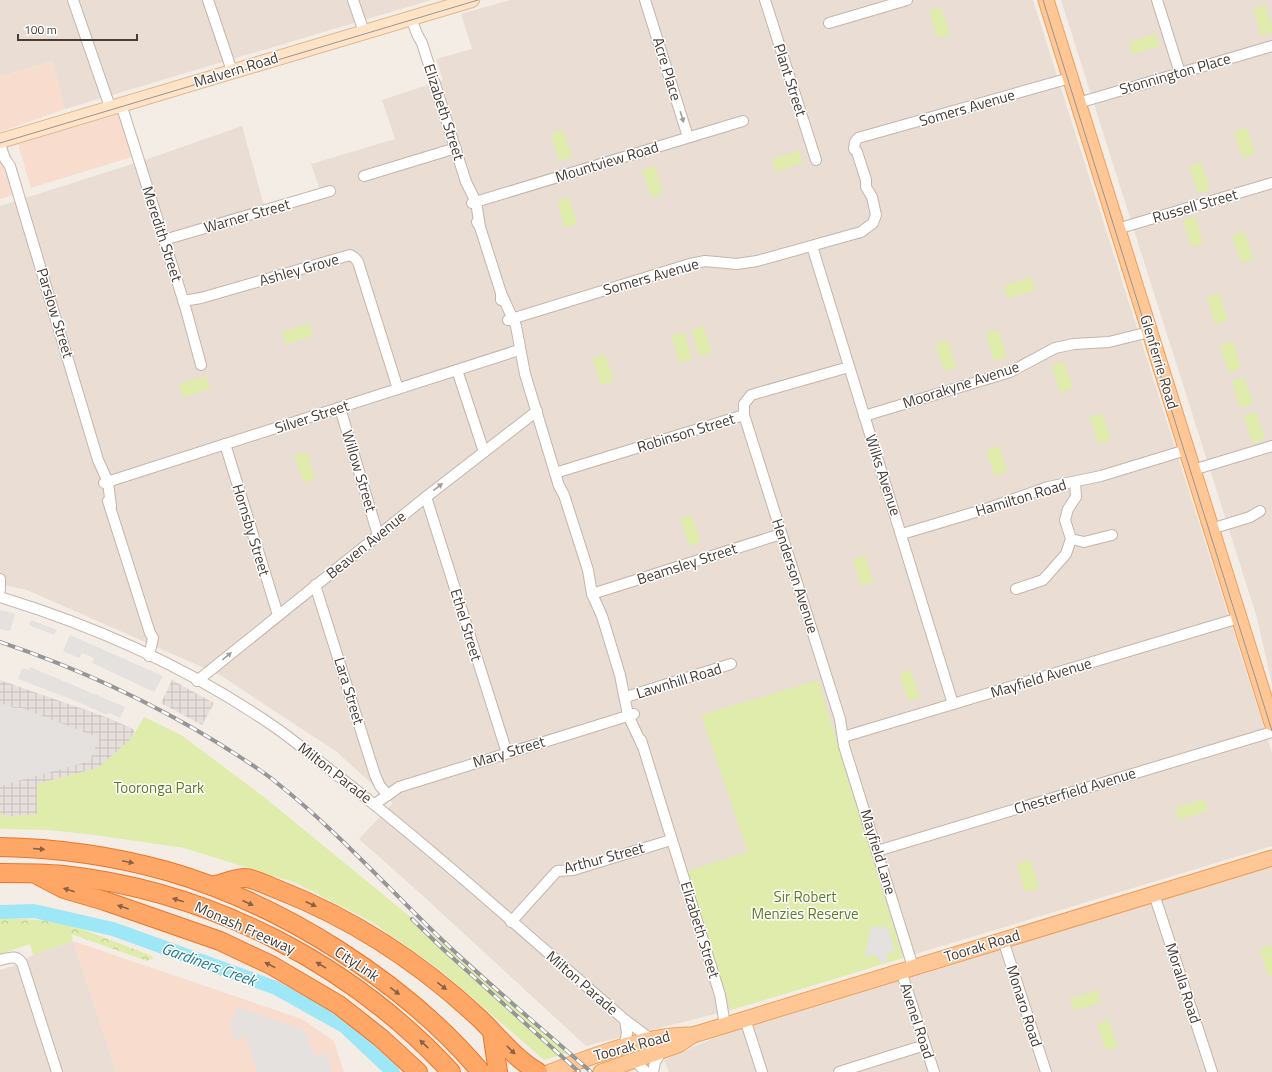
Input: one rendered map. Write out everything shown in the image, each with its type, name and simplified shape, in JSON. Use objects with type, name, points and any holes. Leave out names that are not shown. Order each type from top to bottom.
[{"type":"highway","name":"Monash Freeway","points":[[0,848],[63,851],[117,860],[167,871],[212,886]]},
{"type":"highway","name":"Monash Freeway","points":[[0,873],[62,875],[87,878],[162,895],[226,916],[271,937],[321,964],[368,997],[411,1032],[451,1072]]},
{"type":"highway","points":[[36,874],[64,889],[213,938],[271,965],[306,984],[339,1006],[381,1038],[418,1072]]},
{"type":"highway","points":[[212,886],[245,878],[296,896],[343,919],[388,946],[430,977],[478,1018],[523,1062],[538,1072]]},
{"type":"highway","name":"CityLink","points":[[212,886],[277,916],[313,936],[356,963],[427,1017],[481,1072]]},
{"type":"highway","points":[[492,1032],[498,1072]]},
{"type":"main road","name":"Malvern Road","points":[[2,141],[472,0]]},
{"type":"main road","name":"Glenferrie Road","points":[[1046,0],[1272,723]]},
{"type":"main road","name":"Toorak Road","points":[[601,1072],[634,1060],[657,1045],[678,1034],[693,1035],[1272,858]]},
{"type":"main road","name":"Toorak Road","points":[[550,1072],[624,1047],[657,1045]]},
{"type":"street","name":"Meredith Street","points":[[72,0],[115,106],[164,240],[201,365]]},
{"type":"street","points":[[208,0],[232,71]]},
{"type":"street","points":[[353,0],[364,32]]},
{"type":"street","name":"Acre Place","points":[[645,0],[688,137]]},
{"type":"street","name":"Plant Street","points":[[765,0],[816,160]]},
{"type":"street","points":[[829,23],[907,0]]},
{"type":"street","points":[[1157,0],[1180,73]]},
{"type":"street","name":"Elizabeth Street","points":[[414,17],[416,34],[422,43],[456,148],[466,182],[467,194],[474,203],[474,217],[480,227],[511,319],[517,351],[546,441],[558,472],[595,593],[602,606],[602,616],[620,675],[629,696],[631,714],[662,810],[669,840],[680,865],[720,994],[762,1072]]},
{"type":"street","name":"Stonnington Place","points":[[1078,103],[1272,46]]},
{"type":"street","name":"Somers Avenue","points":[[511,319],[690,264],[705,261],[746,263],[812,246],[843,236],[847,232],[859,228],[866,229],[873,223],[875,211],[872,197],[866,187],[866,180],[857,152],[854,149],[855,142],[858,138],[864,138],[1070,78]]},
{"type":"street","name":"Mountview Road","points":[[474,203],[743,121]]},
{"type":"street","name":"Parslow Street","points":[[2,141],[10,157],[10,166],[153,642],[145,654]]},
{"type":"street","points":[[364,176],[456,148]]},
{"type":"street","name":"Russell Street","points":[[1117,229],[1272,183]]},
{"type":"street","name":"Warner Street","points":[[164,240],[330,191]]},
{"type":"street","name":"Wilks Avenue","points":[[812,246],[902,534],[953,704]]},
{"type":"street","name":"Ashley Grove","points":[[184,304],[350,255],[353,256],[358,262],[398,389]]},
{"type":"street","name":"Moorakyne Avenue","points":[[864,416],[1010,372],[1055,348],[1074,344],[1109,342],[1149,332]]},
{"type":"street","name":"Silver Street","points":[[106,483],[517,351]]},
{"type":"street","name":"Robinson Street","points":[[558,472],[744,415],[744,404],[751,395],[849,367]]},
{"type":"street","points":[[457,370],[484,452]]},
{"type":"street","name":"Willow Street","points":[[340,408],[378,535]]},
{"type":"street","name":"Beaven Avenue","points":[[197,681],[278,614],[537,411]]},
{"type":"street","name":"Henderson Avenue","points":[[744,415],[840,719],[843,737]]},
{"type":"street","name":"Hornsby Street","points":[[225,444],[278,614]]},
{"type":"street","points":[[1193,470],[1272,446]]},
{"type":"street","name":"Hamilton Road","points":[[902,534],[989,508],[1048,487],[1075,482],[1186,450]]},
{"type":"street","points":[[1016,588],[1042,580],[1066,554],[1071,539],[1065,520],[1068,509],[1076,497],[1075,482]]},
{"type":"street","name":"Ethel Street","points":[[426,497],[506,753]]},
{"type":"street","points":[[1211,529],[1250,517],[1260,511]]},
{"type":"street","name":"Beamsley Street","points":[[595,593],[781,534]]},
{"type":"street","points":[[1071,539],[1084,542],[1112,535]]},
{"type":"street","points":[[0,580],[0,590]]},
{"type":"street","name":"Lara Street","points":[[316,585],[375,775],[387,796]]},
{"type":"street","name":"Milton Parade","points":[[0,598],[65,620],[145,654],[233,701],[279,730],[378,807],[446,863],[625,1020],[657,1045]]},
{"type":"street","name":"Mayfield Avenue","points":[[843,737],[1239,618]]},
{"type":"street","name":"Lawnhill Road","points":[[629,696],[731,664]]},
{"type":"street","name":"Mary Street","points":[[387,796],[398,786],[631,714]]},
{"type":"street","name":"Chesterfield Avenue","points":[[877,851],[1272,732]]},
{"type":"street","name":"Mayfield Lane","points":[[843,737],[877,851],[907,969]]},
{"type":"street","points":[[378,807],[387,801],[387,796]]},
{"type":"street","name":"Arthur Street","points":[[512,922],[557,871],[573,870],[669,840]]},
{"type":"street","name":"Moralla Road","points":[[1154,894],[1212,1072]]},
{"type":"street","name":"Monaro Road","points":[[1003,940],[1046,1072]]},
{"type":"street","points":[[0,960],[13,957],[20,959],[57,1072]]},
{"type":"street","name":"Avenel Road","points":[[907,969],[925,1046],[934,1072]]},
{"type":"street","name":"Milton Parade","points":[[624,1047],[627,1033],[625,1020]]},
{"type":"street","points":[[653,1072],[657,1045]]},
{"type":"street","points":[[839,1072],[925,1046]]},
{"type":"street","points":[[634,1060],[646,1072]]},
{"type":"shaded area","points":[[0,0],[431,0],[65,109],[52,61],[0,77]]},
{"type":"shaded area","points":[[510,0],[1033,0],[1272,753],[1272,846],[731,1010],[586,1046],[359,839],[393,803],[337,752],[220,675],[27,590],[0,584],[0,206],[148,159],[242,126],[266,213],[322,195],[311,164],[395,139],[382,100],[443,80],[436,59],[472,49],[461,14]]},
{"type":"shaded area","points":[[1061,0],[1272,0],[1272,684],[1257,618]]},
{"type":"shaded area","points":[[52,61],[65,109],[0,132],[0,77]]},
{"type":"shaded area","points":[[119,114],[132,157],[31,188],[18,144]]},
{"type":"shaded area","points":[[0,151],[13,195],[0,199]]},
{"type":"shaded area","points":[[0,610],[15,614],[10,631],[0,629]]},
{"type":"shaded area","points":[[31,620],[57,630],[54,635],[29,625]]},
{"type":"shaded area","points":[[70,635],[163,676],[154,692],[92,663],[94,658],[82,653],[79,658],[63,651]]},
{"type":"shaded area","points":[[30,667],[125,707],[120,718],[109,713],[107,715],[76,701],[18,679],[22,668],[29,670]]},
{"type":"shaded area","points":[[0,680],[109,718],[135,730],[131,739],[98,768],[37,784],[37,814],[5,817],[4,814],[0,814]]},
{"type":"shaded area","points":[[172,680],[214,703],[202,725],[161,703]]},
{"type":"shaded area","points":[[5,704],[14,708],[22,708],[99,738],[90,761],[0,786],[0,706]]},
{"type":"shaded area","points":[[1272,867],[1272,1072],[669,1072],[664,1060],[732,1030]]},
{"type":"shaded area","points":[[871,926],[888,927],[895,952],[887,953],[888,961],[882,963],[875,955],[865,956]]},
{"type":"shaded area","points":[[73,941],[116,1072],[0,1072],[0,970],[13,966],[33,955]]},
{"type":"shaded area","points":[[73,941],[302,1019],[334,1041],[344,1072],[116,1072]]},
{"type":"shaded area","points":[[237,1007],[302,1030],[307,1036],[314,1055],[326,1053],[332,1072],[258,1072],[246,1037],[235,1040],[230,1028]]},
{"type":"green space","points":[[1265,5],[1272,26],[1272,32],[1261,36],[1253,9]]},
{"type":"green space","points":[[941,7],[950,34],[937,38],[929,11]]},
{"type":"green space","points":[[1156,34],[1160,46],[1132,54],[1129,42]]},
{"type":"green space","points":[[1247,128],[1255,154],[1243,158],[1234,131]]},
{"type":"green space","points":[[563,130],[572,157],[559,161],[551,134]]},
{"type":"green space","points":[[799,151],[803,163],[776,172],[772,159]]},
{"type":"green space","points":[[1201,162],[1210,189],[1198,193],[1189,166]]},
{"type":"green space","points":[[655,166],[663,193],[651,197],[642,170]]},
{"type":"green space","points":[[569,197],[577,224],[565,228],[557,201]]},
{"type":"green space","points":[[1196,217],[1203,244],[1191,247],[1183,220]]},
{"type":"green space","points":[[1245,232],[1253,259],[1241,263],[1232,236]]},
{"type":"green space","points":[[1031,277],[1035,290],[1008,298],[1004,286]]},
{"type":"green space","points":[[1219,293],[1228,320],[1215,324],[1207,297]]},
{"type":"green space","points":[[309,323],[313,336],[286,344],[282,332]]},
{"type":"green space","points":[[703,326],[712,352],[700,357],[691,330]]},
{"type":"green space","points":[[999,330],[1007,357],[994,361],[986,334]]},
{"type":"green space","points":[[684,332],[692,359],[680,363],[671,336]]},
{"type":"green space","points":[[948,340],[956,368],[944,371],[936,344]]},
{"type":"green space","points":[[1233,341],[1241,368],[1228,372],[1220,345]]},
{"type":"green space","points":[[605,354],[614,381],[601,385],[593,358]]},
{"type":"green space","points":[[1064,362],[1073,388],[1060,392],[1052,366]]},
{"type":"green space","points":[[206,376],[210,389],[183,397],[179,384]]},
{"type":"green space","points":[[1244,377],[1253,404],[1240,408],[1232,381]]},
{"type":"green space","points":[[1256,412],[1265,439],[1252,443],[1244,415]]},
{"type":"green space","points":[[1102,413],[1111,440],[1098,444],[1090,417]]},
{"type":"green space","points":[[999,446],[1007,472],[995,476],[986,450]]},
{"type":"green space","points":[[307,452],[315,479],[303,482],[294,455]]},
{"type":"green space","points":[[692,515],[701,542],[689,546],[680,519]]},
{"type":"green space","points":[[865,556],[873,583],[861,586],[853,560]]},
{"type":"green space","points":[[911,670],[920,697],[908,701],[899,674]]},
{"type":"green space","name":"Sir Robert Menzies Reserve","points":[[818,680],[903,958],[731,1010],[687,871],[748,852],[701,715]]},
{"type":"green space","name":"Tooronga Park","points":[[144,717],[181,735],[264,797],[452,951],[567,1053],[544,1060],[440,970],[372,922],[296,883],[184,848],[49,830],[0,829],[0,814],[4,814],[5,817],[37,814],[37,784],[98,768],[131,739]]},
{"type":"green space","points":[[1204,799],[1208,811],[1179,820],[1175,808]]},
{"type":"green space","points":[[1031,860],[1039,888],[1025,892],[1017,864]]},
{"type":"green space","points":[[0,918],[51,921],[69,925],[73,941],[33,955],[30,944],[0,954]]},
{"type":"green space","points":[[0,918],[51,921],[87,931],[154,958],[147,961],[49,926],[0,927]]},
{"type":"green space","points":[[1272,945],[1272,975],[1268,976],[1259,949]]},
{"type":"green space","points":[[1097,990],[1101,1002],[1074,1011],[1070,999]]},
{"type":"green space","points":[[1109,1020],[1118,1047],[1106,1051],[1097,1024]]},
{"type":"waterway","name":"Gardiners Creek","points":[[0,912],[34,911],[113,929],[276,988],[344,1026],[393,1072]]},
{"type":"tram line","points":[[0,143],[478,0]]},
{"type":"tram line","points":[[1043,0],[1272,731]]},
{"type":"railway","points":[[0,642],[85,674],[139,699],[218,743],[263,772],[319,819],[418,917],[494,988],[591,1072]]},
{"type":"railway","points":[[412,919],[444,950],[579,1072]]}]
